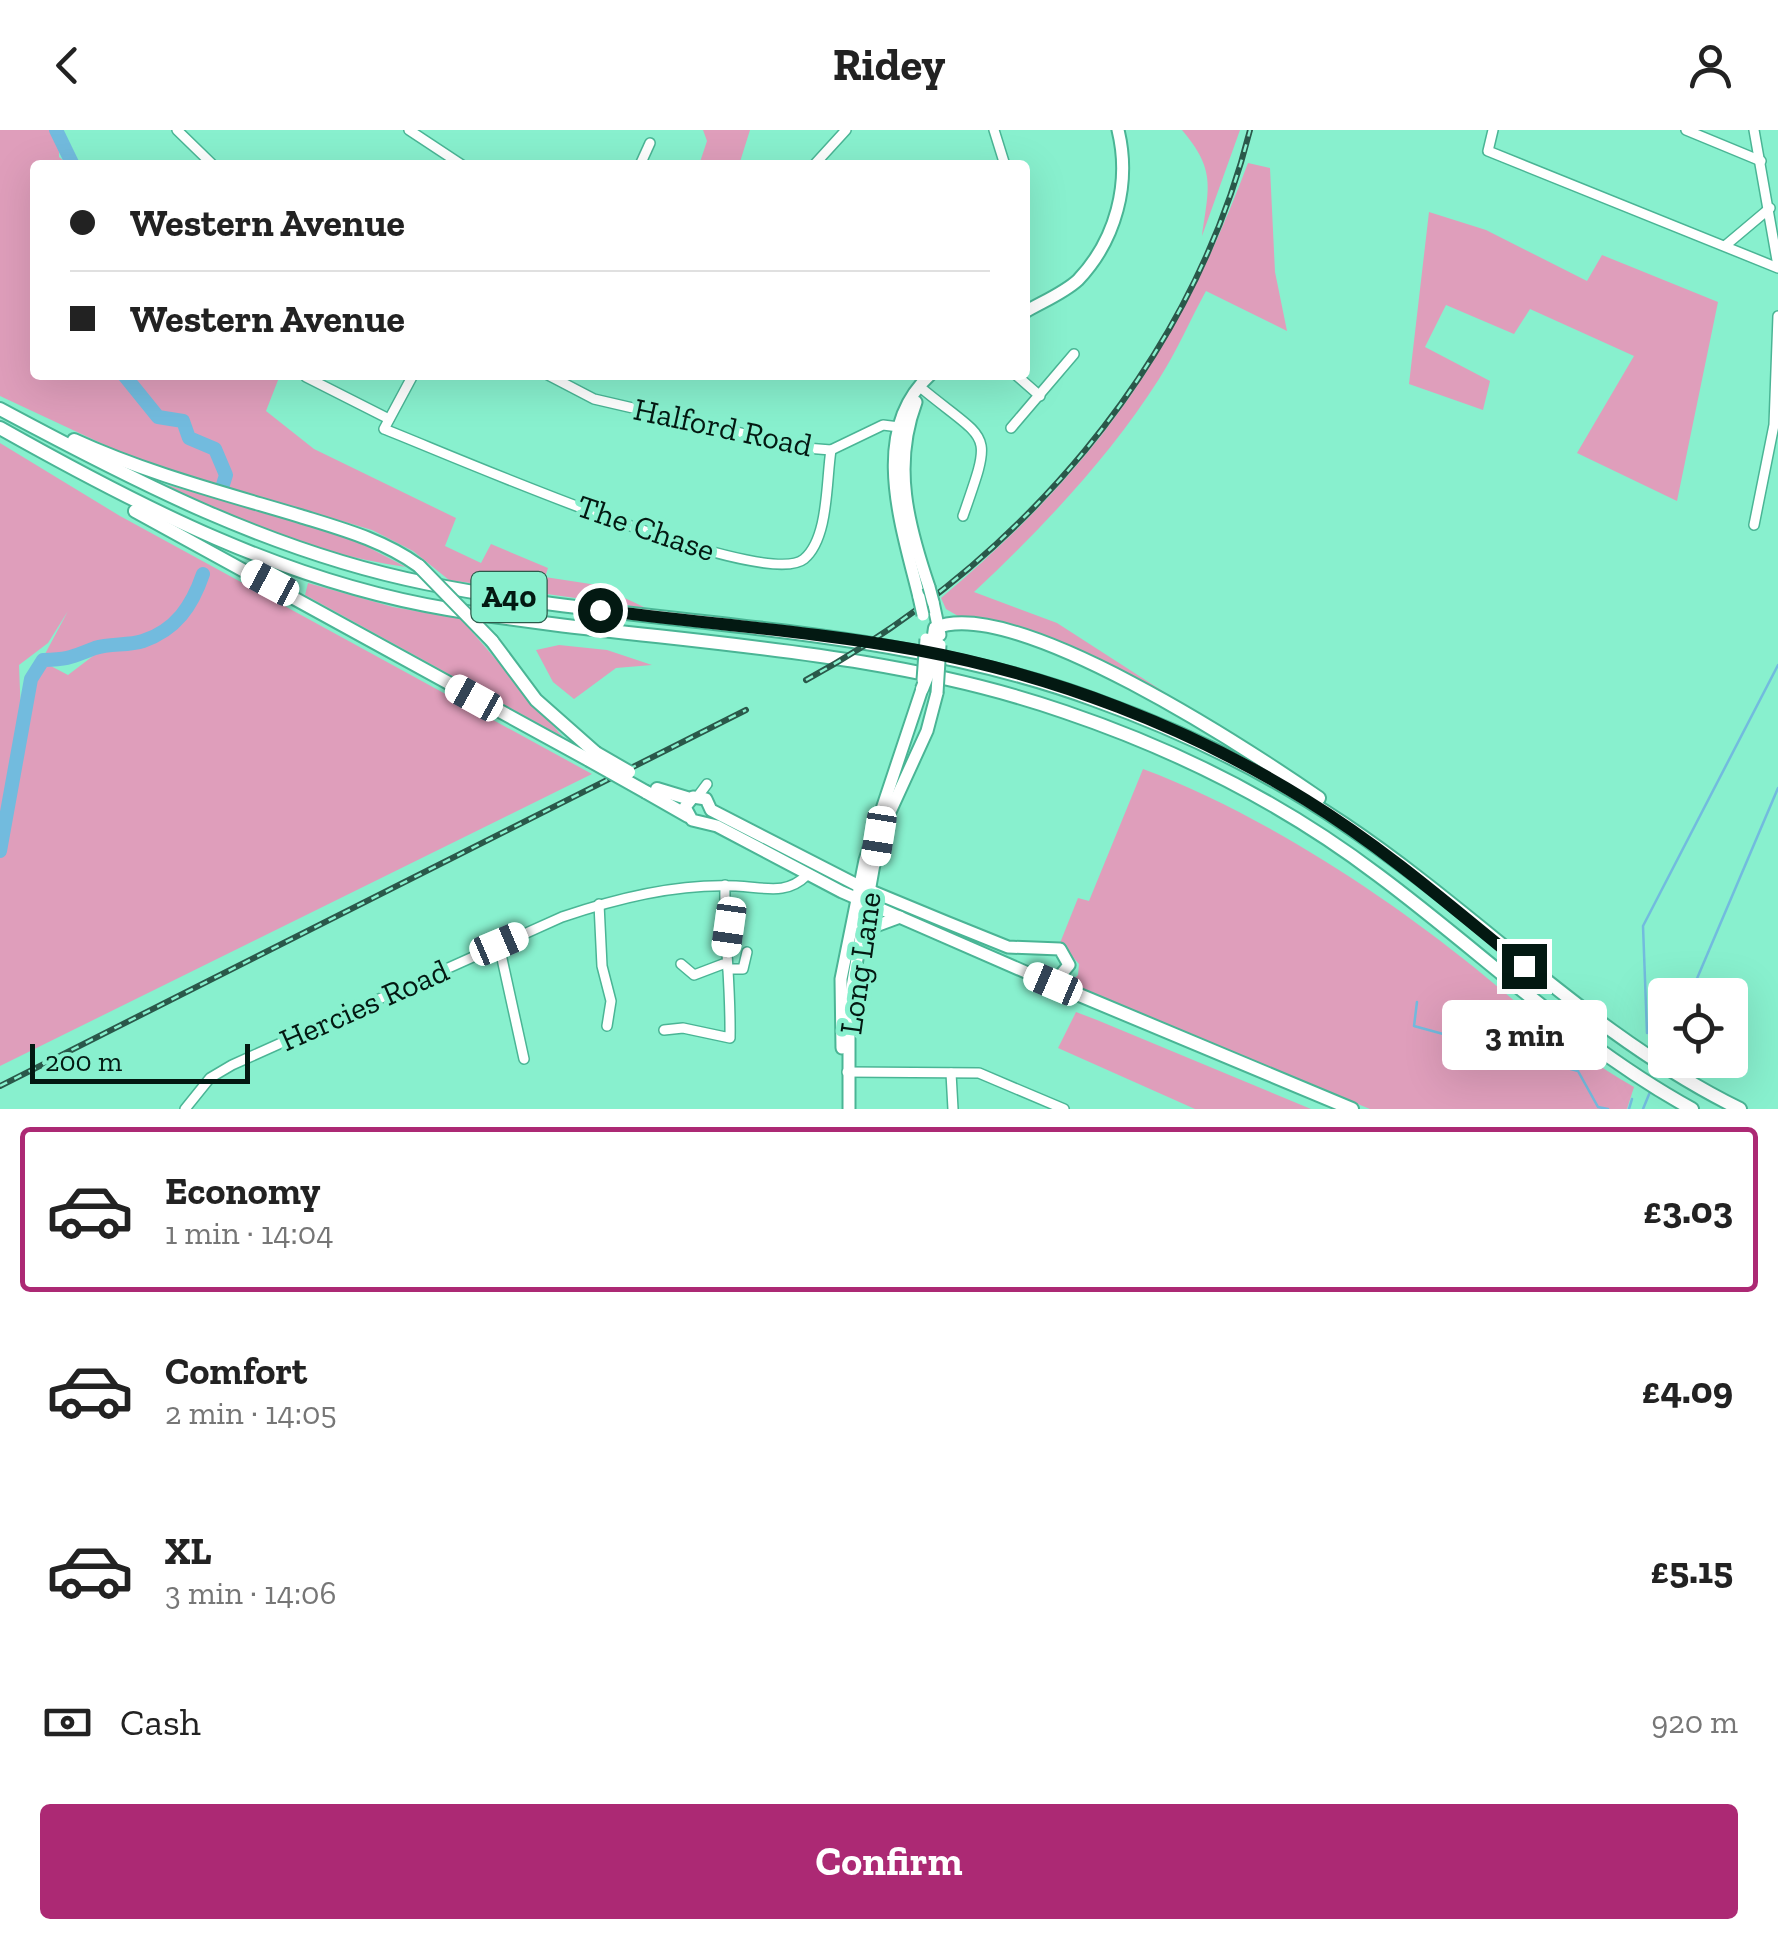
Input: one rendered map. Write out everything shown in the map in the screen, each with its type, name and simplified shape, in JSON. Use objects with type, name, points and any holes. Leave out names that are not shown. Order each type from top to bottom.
[{"type":"highway","points":[[0,406],[130,464],[330,523],[386,546],[420,566],[492,641],[536,700],[592,756]]},
{"type":"highway","name":"A40","points":[[0,406],[196,508],[312,554],[379,572],[561,605],[904,648],[1048,684],[1128,712],[1222,754],[1304,798],[1386,854],[1571,1004],[1676,1074],[1740,1109]]},
{"type":"highway","points":[[0,429],[134,511],[592,756],[688,816]]},
{"type":"highway","name":"A40","points":[[0,429],[181,525],[335,582],[448,609],[892,667],[965,682],[1140,740],[1222,776],[1292,815],[1388,882],[1626,1070],[1692,1109]]},
{"type":"highway","points":[[922,689],[939,626],[1006,632],[1106,670],[1272,766],[1354,823],[1386,854]]},
{"type":"highway","points":[[648,789],[702,802]]},
{"type":"highway","points":[[1053,984],[1352,1109]]},
{"type":"main road","points":[[1030,309],[1076,282],[1108,240],[1125,157],[1118,130]]},
{"type":"main road","name":"Long Lane","points":[[921,382],[899,427],[896,502],[939,626]]},
{"type":"main road","name":"Long Lane","points":[[847,1072],[840,1034],[841,979],[879,836],[927,731],[937,693],[933,642],[923,615],[924,590],[904,479],[905,441],[921,382]]},
{"type":"main road","name":"Long Lane","points":[[849,1109],[849,1004],[862,930],[865,860],[922,689]]},
{"type":"main road","points":[[702,802],[688,816],[807,874],[864,894],[1008,946],[1060,949],[1070,965],[1053,984],[900,917],[864,894],[833,869],[702,802]]},
{"type":"main road","points":[[702,802],[702,821]]},
{"type":"main road","points":[[833,869],[865,860]]},
{"type":"main road","points":[[862,930],[900,917]]},
{"type":"street","points":[[177,130],[208,160]]},
{"type":"street","points":[[409,130],[454,160]]},
{"type":"street","points":[[819,160],[846,130]]},
{"type":"street","points":[[994,130],[1003,160]]},
{"type":"street","points":[[1493,130],[1488,151],[1778,267]]},
{"type":"street","points":[[1686,130],[1761,161]]},
{"type":"street","points":[[1754,130],[1776,230],[1778,267]]},
{"type":"street","points":[[642,160],[650,143]]},
{"type":"street","points":[[1726,245],[1770,208]]},
{"type":"street","points":[[1762,259],[1777,256]]},
{"type":"street","points":[[1754,525],[1774,425],[1778,316]]},
{"type":"street","points":[[1012,428],[1074,354]]},
{"type":"street","name":"The Chase","points":[[313,380],[387,424],[690,548],[779,567],[806,558],[817,541],[831,450]]},
{"type":"street","points":[[387,424],[409,380]]},
{"type":"street","name":"Halford Road","points":[[558,380],[594,399],[806,448],[831,450],[883,425],[899,427]]},
{"type":"street","points":[[1022,380],[1040,396]]},
{"type":"street","points":[[921,382],[982,438],[986,452],[963,516]]},
{"type":"street","points":[[702,802],[710,786]]},
{"type":"street","points":[[791,885],[792,867]]},
{"type":"street","points":[[791,885],[807,874]]},
{"type":"street","points":[[664,1030],[683,1028],[730,1038],[732,978],[726,966],[729,927],[725,885]]},
{"type":"street","name":"Hercies Road","points":[[185,1109],[210,1078],[232,1066],[499,944],[599,904],[725,885],[778,890],[791,885]]},
{"type":"street","points":[[599,904],[602,966],[610,1000],[607,1026]]},
{"type":"street","points":[[499,944],[524,1059]]},
{"type":"street","points":[[681,964],[694,975],[726,966],[743,969],[747,952]]},
{"type":"street","points":[[847,1072],[979,1074],[1064,1109]]},
{"type":"street","points":[[951,1073],[953,1109]]},
{"type":"shaded area","points":[[0,130],[59,130],[59,157],[63,160],[30,160],[30,380],[278,380],[266,411],[314,449],[456,518],[445,546],[481,563],[491,544],[548,568],[545,577],[597,585],[646,608],[449,580],[413,551],[372,530],[137,460],[0,396]]},
{"type":"shaded area","points":[[703,130],[750,130],[741,160],[701,160],[707,141]]},
{"type":"shaded area","points":[[1182,130],[1240,130],[1202,236],[1207,204],[1205,168]]},
{"type":"shaded area","points":[[1248,163],[1270,168],[1275,272],[1287,331],[1206,291],[1166,368],[1118,437],[1049,517],[974,592],[1057,623],[1223,730],[1096,660],[1030,634],[958,616],[946,609],[941,598],[1044,502],[1126,403],[1192,292]]},
{"type":"shaded area","points":[[1429,212],[1486,230],[1587,281],[1602,255],[1718,302],[1677,501],[1577,453],[1634,356],[1530,309],[1514,334],[1446,305],[1425,347],[1490,381],[1483,410],[1409,384]]},
{"type":"shaded area","points":[[0,443],[120,516],[592,774],[0,1066]],"holes":[[[68,611],[45,654],[93,656],[68,675],[45,663],[29,684],[21,716],[19,665],[48,643]]]},
{"type":"shaded area","points":[[167,485],[339,532],[406,567],[344,555],[283,536]]},
{"type":"shaded area","points":[[308,583],[393,607],[461,619],[563,737],[305,595]]},
{"type":"shaded area","points":[[559,645],[607,650],[652,665],[616,668],[574,699],[553,682],[536,650]]},
{"type":"shaded area","points":[[1143,769],[1273,830],[1399,911],[1571,1046],[1634,1087],[1627,1109],[1370,1109],[1067,986],[1078,975],[1079,964],[1060,943],[1078,898],[1089,901]]},
{"type":"shaded area","points":[[1076,1012],[1311,1109],[1195,1109],[1058,1048]]},
{"type":"waterway","points":[[56,130],[71,160]]},
{"type":"waterway","points":[[128,380],[158,417],[183,421],[189,438],[215,449],[226,475],[221,491]]},
{"type":"waterway","points":[[0,851],[31,679],[43,660],[65,658],[101,646],[137,643],[155,636],[181,615],[203,574]]},
{"type":"waterway","points":[[1647,1033],[1643,926],[1778,665]]},
{"type":"waterway","points":[[1697,978],[1778,788]]},
{"type":"waterway","points":[[1417,1002],[1414,1026],[1578,1071],[1598,1107],[1608,1109]]},
{"type":"waterway","points":[[1643,1109],[1650,1092]]},
{"type":"waterway","points":[[1629,1109],[1632,1099]]},
{"type":"railway","points":[[806,680],[883,633],[956,578],[1024,517],[1085,450],[1139,378],[1185,300],[1222,217],[1250,130]]},
{"type":"railway","points":[[0,1086],[746,710]]},
{"type":"route","points":[[600,610],[919,650],[1092,698],[1206,746],[1304,798],[1426,884],[1524,966]]}]
